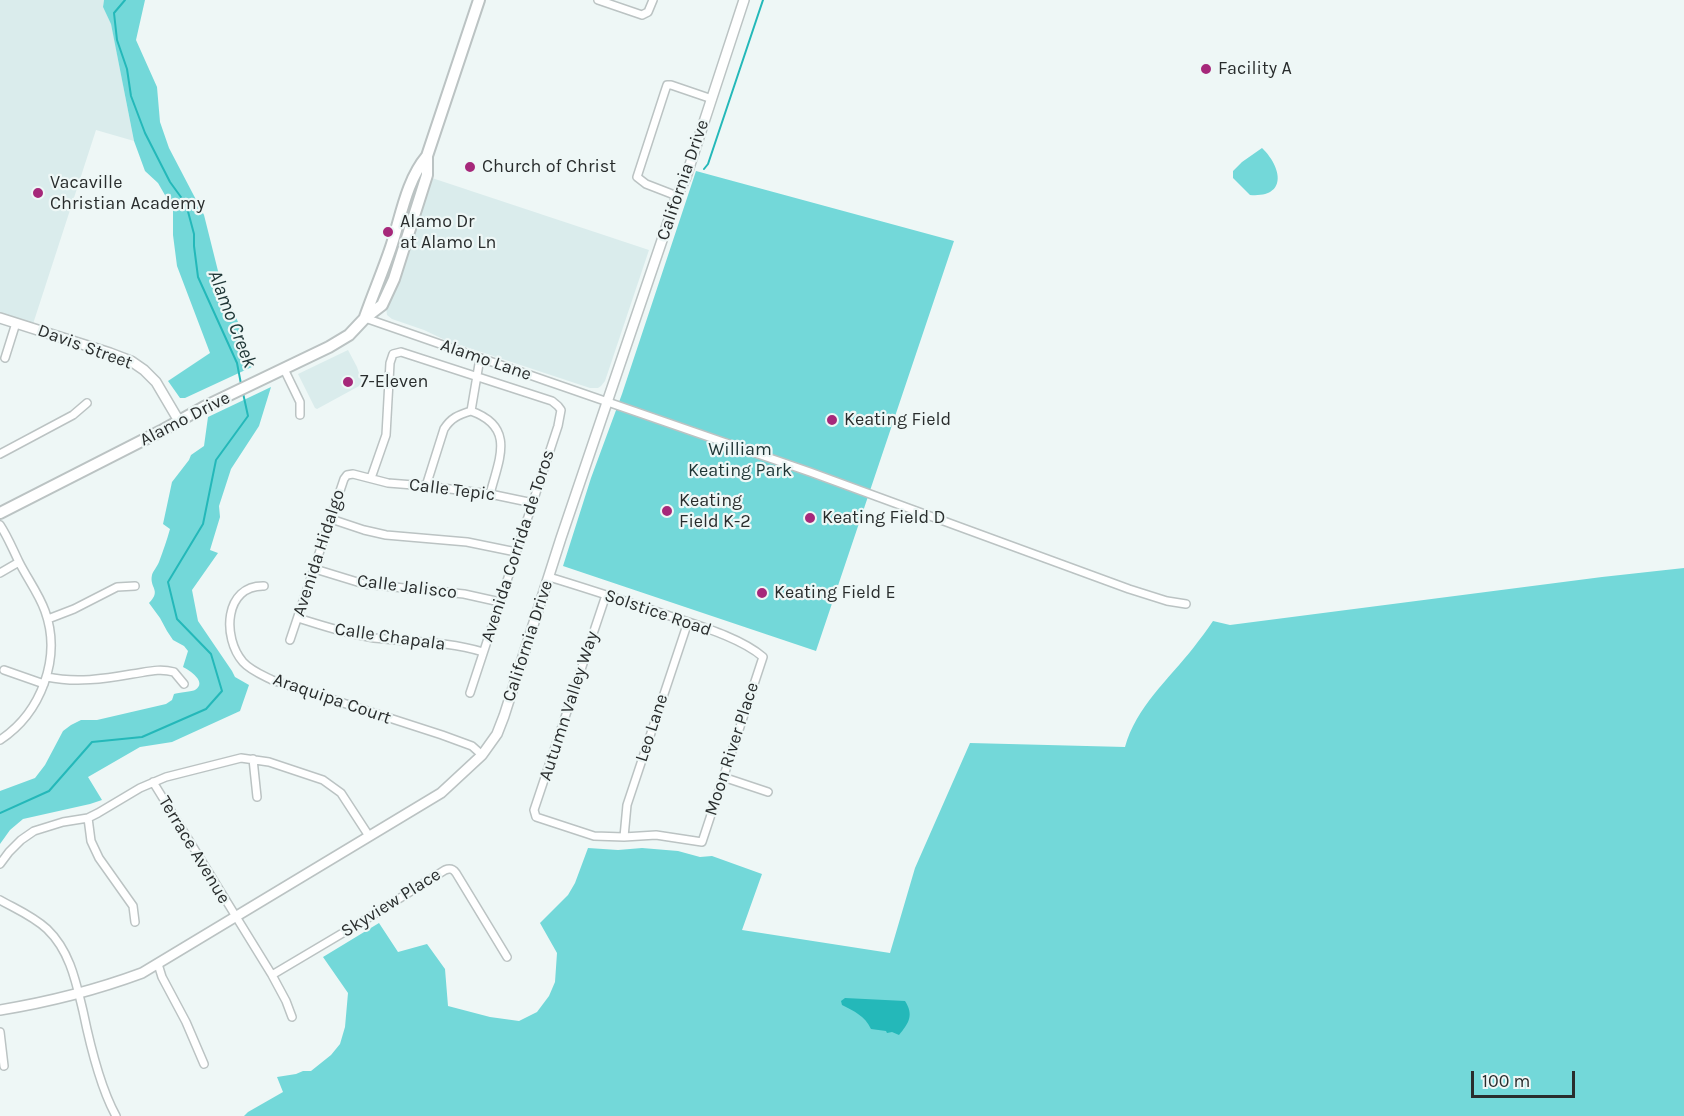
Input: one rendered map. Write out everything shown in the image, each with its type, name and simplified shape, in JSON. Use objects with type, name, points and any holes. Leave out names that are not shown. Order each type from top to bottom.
[{"type":"main road","name":"Alamo Drive","points":[[0,513],[204,407],[257,383],[340,340],[382,305],[394,279],[427,175],[427,156],[479,0]]},
{"type":"main road","name":"Alamo Drive","points":[[365,318],[417,169],[427,156]]},
{"type":"main road","points":[[402,252],[402,237],[416,186],[417,169]]},
{"type":"street","points":[[598,0],[642,15],[648,12],[653,0]]},
{"type":"street","name":"California Drive","points":[[0,1010],[56,1000],[107,986],[142,973],[441,793],[482,755],[496,734],[507,708],[607,402],[677,196],[686,177],[744,0]]},
{"type":"street","points":[[677,196],[646,184],[637,177],[667,85],[712,99]]},
{"type":"street","name":"Davis Street","points":[[0,318],[131,361],[144,369],[156,382],[180,421]]},
{"type":"street","name":"Alamo Lane","points":[[365,318],[810,472],[1129,589],[1167,602],[1186,604]]},
{"type":"street","points":[[5,358],[16,323]]},
{"type":"street","name":"Avenida Hidalgo","points":[[290,640],[344,479],[347,475],[353,474],[371,478],[386,435],[390,363],[393,354],[401,352],[477,377]]},
{"type":"street","points":[[471,411],[480,358]]},
{"type":"street","points":[[284,369],[300,402],[300,415]]},
{"type":"street","name":"Avenida Corrida de Toros","points":[[470,693],[561,410],[552,402],[477,377]]},
{"type":"street","points":[[0,454],[74,415],[87,403]]},
{"type":"street","points":[[426,486],[444,429],[449,421],[471,411],[487,418],[498,432],[501,442],[501,451],[490,494]]},
{"type":"street","name":"Calle Tepic","points":[[371,478],[388,483],[490,494],[533,502]]},
{"type":"street","points":[[331,519],[386,535],[467,542],[516,552]]},
{"type":"street","points":[[0,525],[44,608],[48,619],[51,650],[46,680],[37,700],[16,728],[0,740]]},
{"type":"street","points":[[0,573],[19,562]]},
{"type":"street","name":"Calle Jalisco","points":[[315,569],[364,584],[464,594],[500,602]]},
{"type":"street","name":"Solstice Road","points":[[549,577],[688,622],[753,648],[763,657]]},
{"type":"street","points":[[48,619],[74,609],[117,587],[135,586]]},
{"type":"street","name":"Araquipa Court","points":[[264,586],[250,587],[242,592],[231,612],[229,624],[231,637],[243,662],[253,670],[272,680],[472,746],[482,755]]},
{"type":"street","name":"Autumn Valley Way","points":[[606,595],[534,810],[536,817],[594,836],[624,837]]},
{"type":"street","name":"Calle Chapala","points":[[298,618],[373,638],[429,642],[483,651]]},
{"type":"street","name":"Leo Lane","points":[[624,837],[627,805],[688,622]]},
{"type":"street","name":"Moon River Place","points":[[624,837],[656,835],[702,842],[763,657]]},
{"type":"street","points":[[4,670],[46,680],[88,681],[155,669],[174,672],[184,684]]},
{"type":"street","points":[[0,864],[21,840],[34,831],[88,818],[140,788],[166,777],[241,758],[269,762],[313,776],[333,787],[341,793],[369,836]]},
{"type":"street","points":[[253,759],[257,797]]},
{"type":"street","points":[[723,777],[768,792]]},
{"type":"street","name":"Terrace Avenue","points":[[153,782],[272,975],[292,1017]]},
{"type":"street","points":[[88,818],[91,841],[99,858],[133,906],[135,922]]},
{"type":"street","name":"Skyview Place","points":[[272,975],[449,869],[456,873],[507,957]]},
{"type":"street","points":[[0,900],[35,919],[62,946],[70,962],[103,1086],[116,1116]]},
{"type":"street","points":[[158,964],[204,1064]]},
{"type":"street","points":[[0,1010],[0,1016]]},
{"type":"street","points":[[0,1032],[4,1066]]},
{"type":"shaded area","name":"Vacaville Christian Academy","points":[[0,0],[104,0],[103,7],[111,23],[134,141],[96,130],[33,324],[0,313]]},
{"type":"shaded area","points":[[429,177],[649,250],[605,381],[601,386],[590,388],[445,340],[387,315],[386,307]]},
{"type":"shaded area","points":[[348,350],[357,367],[361,385],[315,408],[298,374]]},
{"type":"shaded area","points":[[845,998],[905,1001],[910,1015],[909,1019],[899,1035],[871,1029],[862,1017],[842,1005],[841,1001]]},
{"type":"green space","points":[[104,0],[145,0],[136,40],[157,87],[160,122],[169,148],[204,215],[221,283],[254,366],[185,398],[180,398],[168,381],[210,353],[177,266],[173,235],[173,209],[158,183],[145,171],[134,141],[111,24],[103,7]]},
{"type":"green space","points":[[1262,148],[1274,164],[1278,180],[1271,192],[1250,195],[1233,178],[1233,171]]},
{"type":"green space","name":"William Keating Park","points":[[696,171],[954,241],[816,651],[563,566]]},
{"type":"green space","points":[[271,387],[259,426],[231,469],[219,506],[220,517],[210,550],[218,553],[192,590],[198,621],[235,677],[249,685],[240,711],[172,742],[140,747],[88,777],[102,800],[23,819],[10,830],[0,844],[0,791],[35,778],[45,765],[63,731],[81,720],[97,720],[166,704],[172,700],[174,694],[195,690],[198,687],[196,677],[183,667],[188,651],[173,640],[149,603],[155,595],[152,575],[170,529],[163,524],[172,482],[191,455],[204,446],[208,417]]},
{"type":"green space","points":[[1684,568],[1684,1116],[244,1116],[283,1092],[277,1077],[311,1071],[331,1055],[340,1044],[345,1027],[348,993],[323,957],[379,923],[398,952],[427,944],[445,969],[448,1006],[490,1017],[519,1021],[537,1012],[549,996],[555,982],[557,953],[540,923],[568,895],[588,848],[618,850],[642,848],[678,851],[700,857],[712,856],[762,874],[742,930],[890,953],[915,868],[970,743],[1125,747],[1145,706],[1213,621],[1230,625]]},
{"type":"waterway","name":"Alamo Creek","points":[[125,0],[114,13],[117,40],[127,69],[131,96],[145,133],[170,182],[186,204],[194,234],[198,277],[237,363],[241,384]]},
{"type":"waterway","points":[[704,169],[708,164],[763,0]]},
{"type":"waterway","name":"Alamo Creek","points":[[0,813],[49,791],[92,742],[142,737],[206,709],[222,691],[211,654],[177,619],[168,582],[203,524],[216,460],[248,416],[243,393]]},
{"type":"place","name":"Facility A","points":[[1206,69]]},
{"type":"place","name":"Church of Christ","points":[[470,167]]},
{"type":"place","name":"Vacaville Christian Academy","points":[[38,193]]},
{"type":"place","name":"Alamo Dr at Alamo Ln","points":[[388,232]]},
{"type":"place","name":"7-Eleven","points":[[348,382]]},
{"type":"place","name":"Keating Field","points":[[832,420]]},
{"type":"place","name":"Keating Field K-2","points":[[667,511]]},
{"type":"place","name":"Keating Field D","points":[[810,518]]},
{"type":"place","name":"Keating Field E","points":[[762,593]]}]
